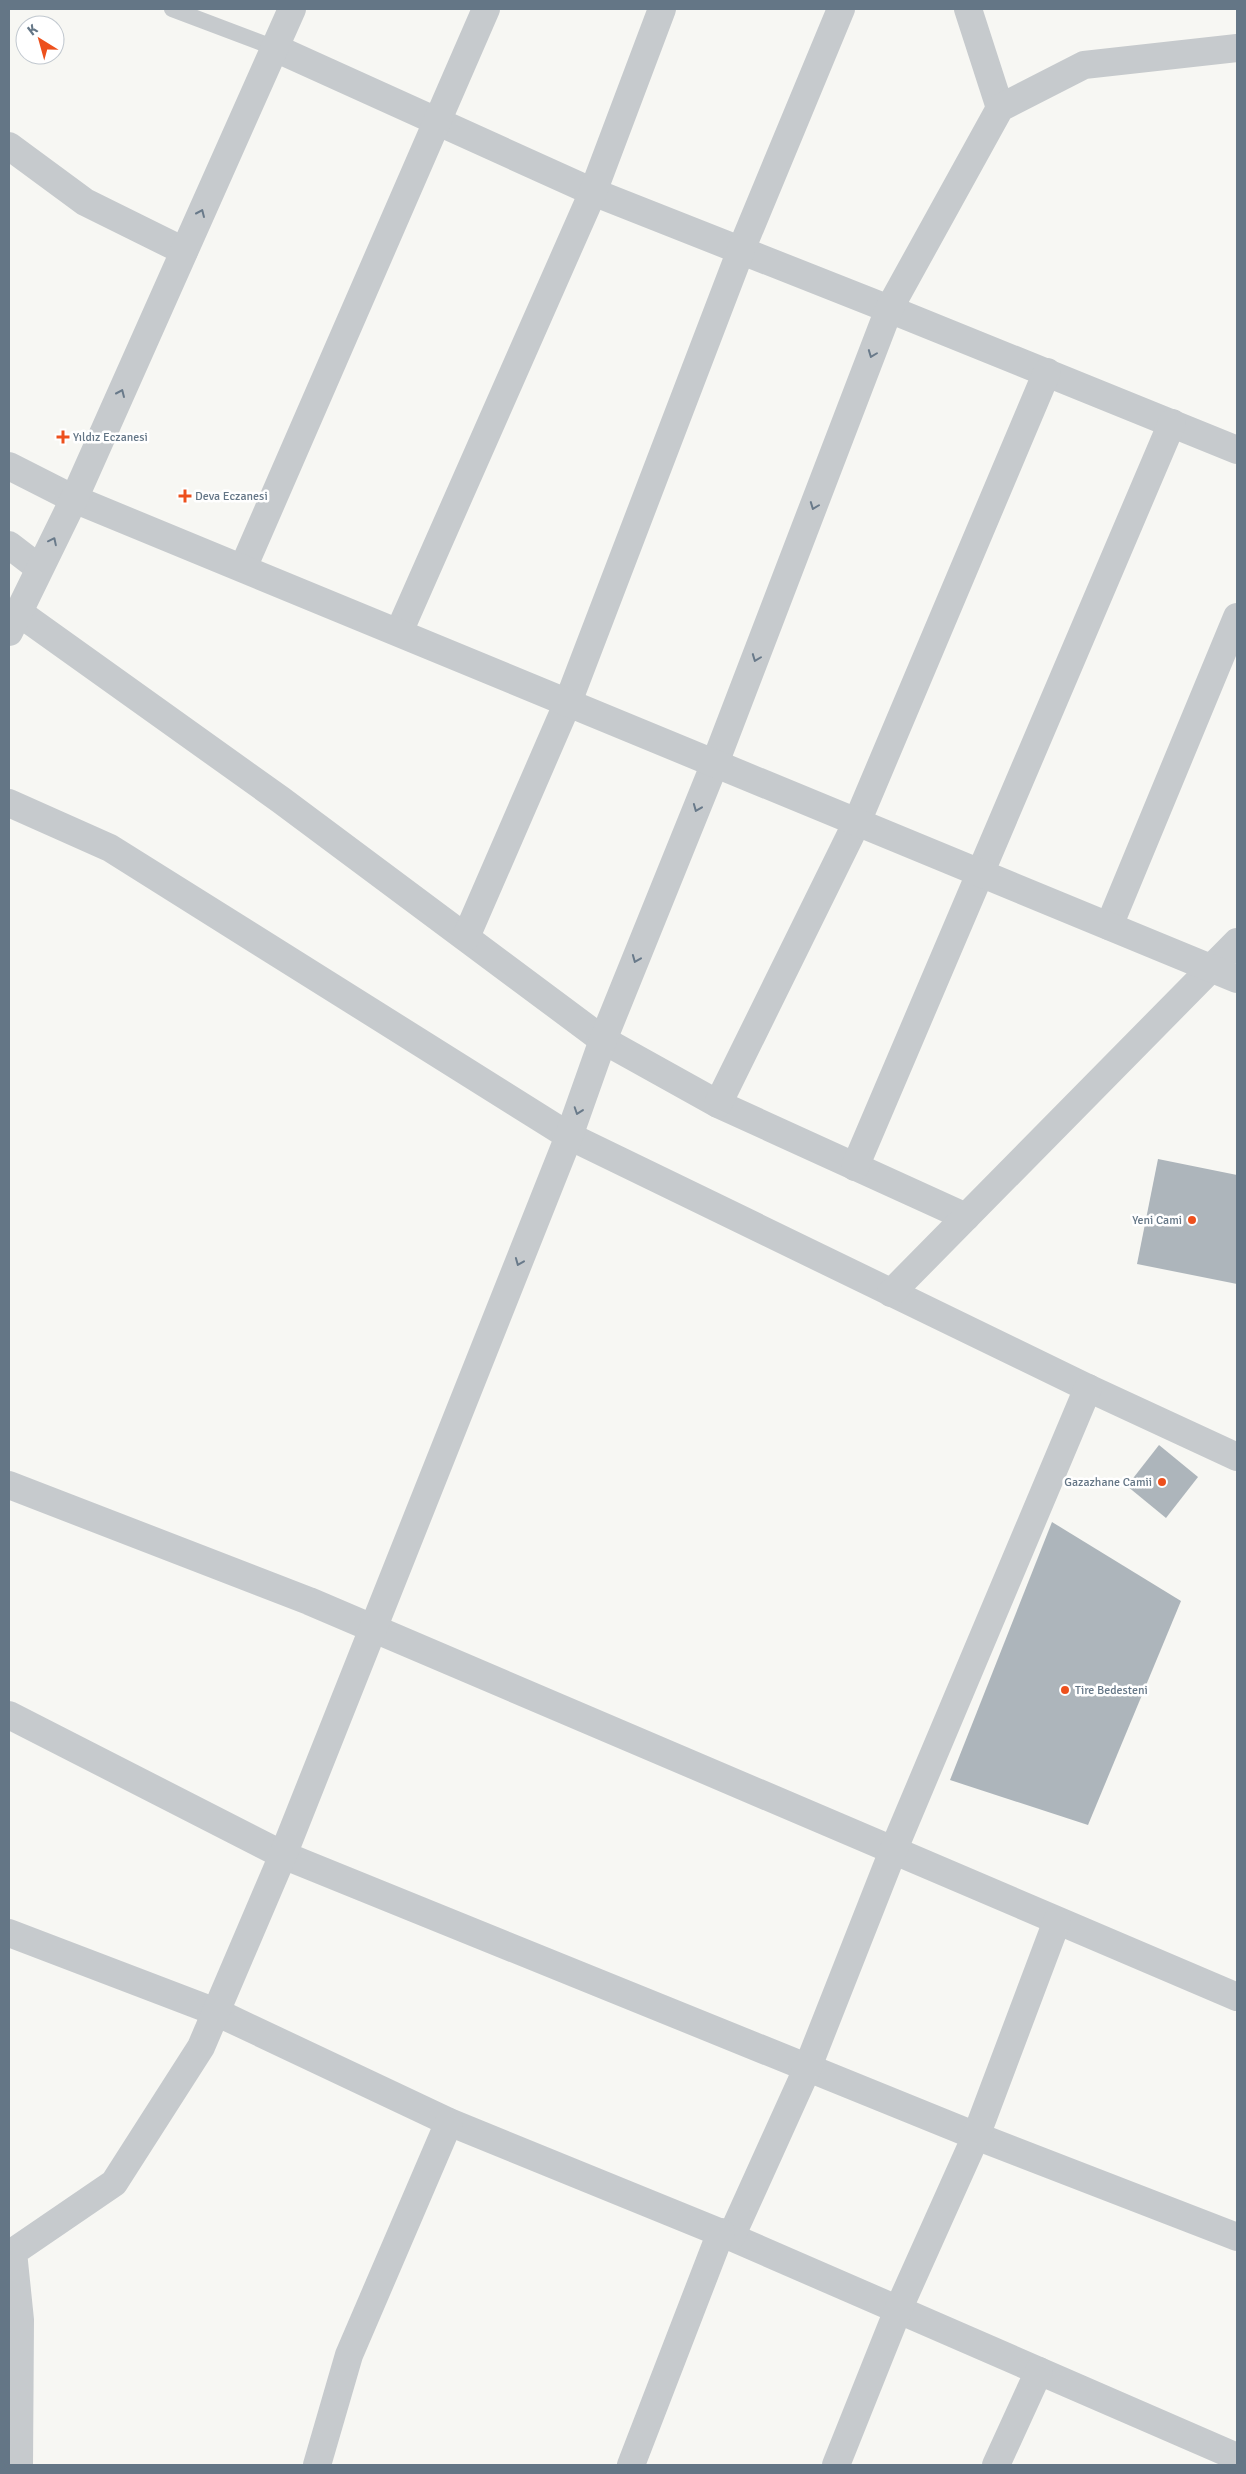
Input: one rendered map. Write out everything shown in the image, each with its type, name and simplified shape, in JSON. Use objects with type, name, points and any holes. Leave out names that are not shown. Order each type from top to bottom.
[{"type":"street","points":[[292,9],[74,499],[14,622],[273,794],[603,1040],[718,1104],[966,1217]]},
{"type":"street","points":[[244,568],[486,9]]},
{"type":"street","points":[[399,632],[593,192],[662,9]]},
{"type":"street","points":[[466,938],[568,702],[741,250],[841,9]]},
{"type":"street","points":[[968,9],[1000,108]]},
{"type":"street","points":[[275,48],[593,192],[1047,372],[1237,450]]},
{"type":"street","points":[[19,2465],[14,2430],[20,2320],[11,2252],[114,2183],[201,2047],[283,1855],[569,1136],[603,1040],[715,763],[889,309],[1000,108],[1084,65],[1237,48]]},
{"type":"street","points":[[9,146],[85,202],[184,251]]},
{"type":"street","points":[[718,1104],[857,822],[1047,372]]},
{"type":"street","points":[[855,1167],[982,874],[1172,423]]},
{"type":"street","points":[[9,466],[74,499],[1237,979]]},
{"type":"street","points":[[9,545],[40,568]]},
{"type":"street","points":[[1109,926],[1237,617]]},
{"type":"street","points":[[9,804],[110,848],[569,1136],[1088,1388],[1237,1457]]},
{"type":"street","points":[[891,1293],[1237,942]]},
{"type":"street","points":[[631,2465],[726,2234],[807,2069],[893,1851],[1088,1388]]},
{"type":"street","points":[[9,1485],[309,1601],[1237,1997]]},
{"type":"street","points":[[9,1715],[283,1855],[807,2069],[1237,2237]]},
{"type":"street","points":[[836,2465],[898,2310],[976,2136],[1057,1921]]},
{"type":"street","points":[[9,1933],[216,2012],[449,2122],[726,2234],[1237,2457]]},
{"type":"street","points":[[317,2465],[349,2355],[449,2122]]},
{"type":"street","points":[[996,2465],[1039,2371]]},
{"type":"lane","points":[[172,9],[275,48]]},
{"type":"building","name":"Yeni Cami","points":[[1158,1159],[1237,1175],[1237,1284],[1137,1264]]},
{"type":"building","name":"Gazazhane Camii","points":[[1159,1445],[1198,1477],[1166,1518],[1127,1486]]},
{"type":"building","name":"Tire Bedesteni","points":[[1052,1522],[1181,1601],[1088,1825],[950,1780]]},
{"type":"place","name":"Yıldız Eczanesi","points":[[63,437]]},
{"type":"place","name":"Deva Eczanesi","points":[[185,496]]},
{"type":"place","name":"Yeni Cami","points":[[1192,1220]]},
{"type":"place","name":"Gazazhane Camii","points":[[1162,1482]]},
{"type":"place","name":"Tire Bedesteni","points":[[1065,1690]]}]
